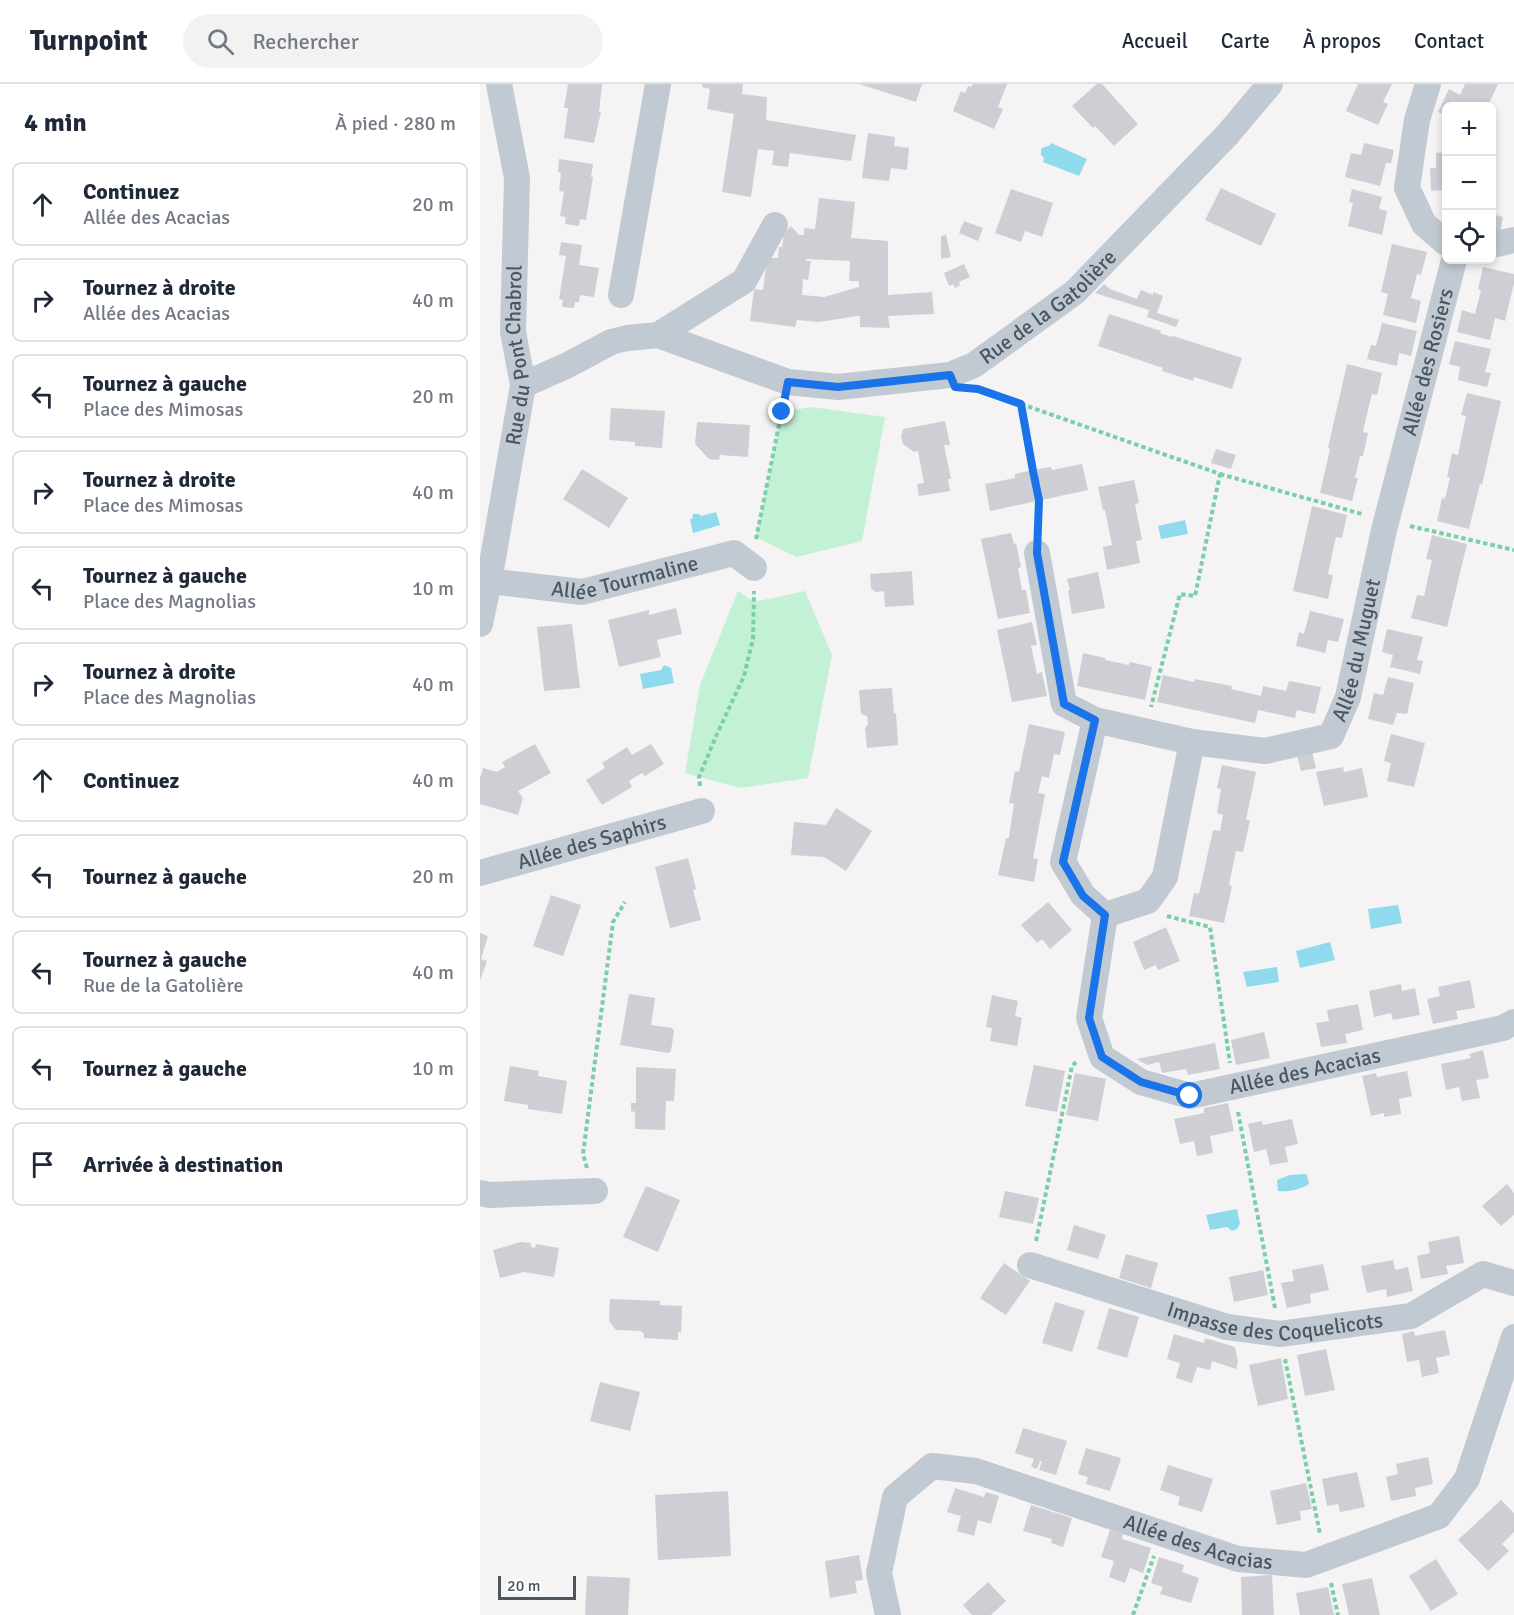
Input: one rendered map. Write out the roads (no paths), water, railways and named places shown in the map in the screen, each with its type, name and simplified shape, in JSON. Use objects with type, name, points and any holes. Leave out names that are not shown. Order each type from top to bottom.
[{"type":"street","name":"Rue du Pont Chabrol","points":[[480,624],[523,385],[513,332],[517,178],[500,84]]},
{"type":"street","points":[[621,295],[658,84]]},
{"type":"street","name":"Rue de la Gatolière","points":[[523,385],[611,342],[658,335],[788,382],[838,387],[950,375],[974,365],[1075,292],[1228,134],[1270,84]]},
{"type":"street","points":[[1428,84],[1417,120],[1407,188],[1425,224],[1442,239]]},
{"type":"street","points":[[658,335],[744,281],[774,225]]},
{"type":"street","points":[[1496,244],[1514,240]]},
{"type":"street","name":"Allée des Rosiers","points":[[1385,526],[1453,264]]},
{"type":"street","name":"Allée du Muguet","points":[[1192,742],[1265,751],[1331,736],[1348,697],[1385,526]]},
{"type":"street","name":"Allée Tourmaline","points":[[489,581],[582,592],[734,553],[754,568]]},
{"type":"street","points":[[1037,553],[1064,704],[1095,720],[1192,742],[1165,877],[1148,901],[1105,915],[1083,896],[1063,862],[1095,720]]},
{"type":"street","name":"Allée des Saphirs","points":[[480,873],[702,811]]},
{"type":"street","name":"Allée des Acacias","points":[[1105,915],[1089,1018],[1102,1057],[1141,1082],[1190,1096],[1503,1028],[1514,1022]]},
{"type":"street","points":[[480,1193],[490,1195],[595,1191]]},
{"type":"street","name":"Impasse des Coquelicots","points":[[1030,1265],[1227,1327],[1280,1334],[1411,1316],[1483,1274],[1514,1283]]},
{"type":"street","name":"Allée des Acacias","points":[[888,1615],[879,1573],[895,1497],[932,1466],[976,1470],[1238,1559],[1306,1565],[1439,1516],[1467,1479],[1514,1337]]},
{"type":"water","points":[[1051,143],[1087,159],[1079,176],[1043,162],[1041,149]]},
{"type":"water","points":[[716,512],[720,525],[693,533],[690,519],[693,514],[701,516]]},
{"type":"water","points":[[1185,520],[1188,534],[1161,539],[1158,526]]},
{"type":"water","points":[[664,665],[671,668],[674,683],[643,689],[640,674],[661,670]]},
{"type":"water","points":[[1398,905],[1402,923],[1371,929],[1368,909]]},
{"type":"water","points":[[1330,942],[1335,960],[1300,968],[1296,951]]},
{"type":"water","points":[[1277,967],[1279,982],[1247,987],[1243,972]]},
{"type":"water","points":[[1290,1175],[1307,1175],[1309,1184],[1294,1190],[1278,1191],[1277,1180]]},
{"type":"water","points":[[1237,1209],[1240,1224],[1237,1229],[1232,1231],[1227,1227],[1210,1230],[1206,1215]]}]
